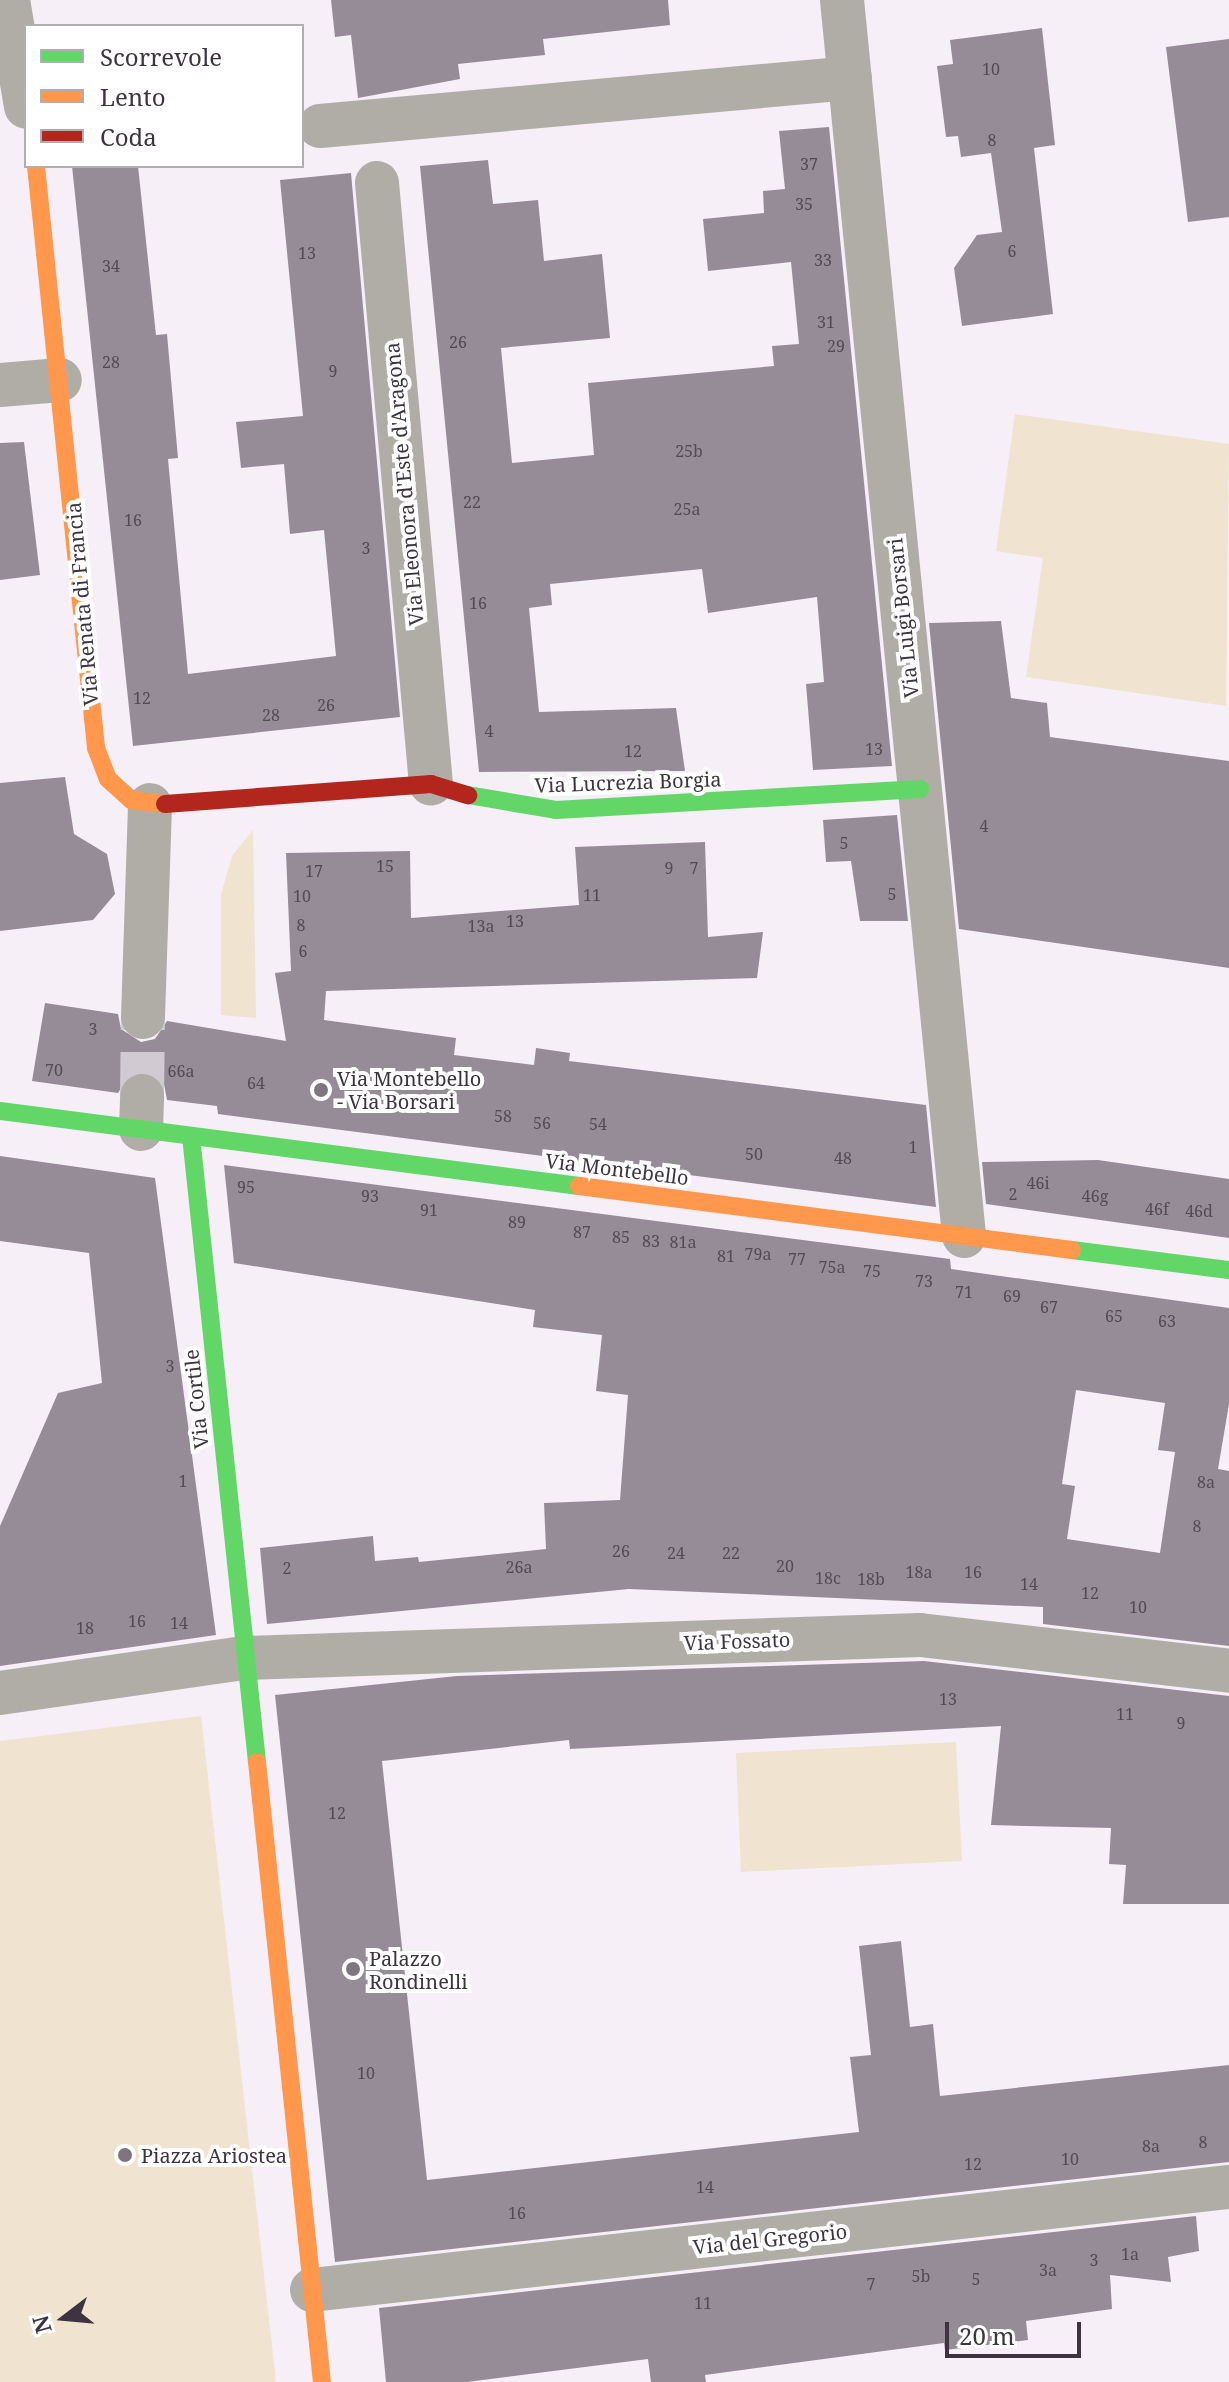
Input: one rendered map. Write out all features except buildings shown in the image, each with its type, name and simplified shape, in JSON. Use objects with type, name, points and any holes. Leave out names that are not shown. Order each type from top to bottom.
[{"type":"street","points":[[8,0],[24,94]]},
{"type":"street","name":"Via Luigi Borsari","points":[[842,0],[964,1236]]},
{"type":"street","points":[[320,126],[850,78]]},
{"type":"street","name":"Via Renata di Francia","points":[[36,168],[96,748],[119,792],[150,805]]},
{"type":"street","name":"Via Eleonora d'Este d'Aragona","points":[[377,183],[431,784]]},
{"type":"street","points":[[0,385],[60,380]]},
{"type":"street","name":"Via Lucrezia Borgia","points":[[150,805],[431,784],[491,802],[556,810],[920,789]]},
{"type":"street","points":[[143,1017],[150,805]]},
{"type":"street","name":"Via Montebello","points":[[0,1111],[141,1113],[191,1136],[1229,1270]]},
{"type":"street","name":"Via Cortile","points":[[191,1136],[244,1658]]},
{"type":"street","name":"Via Fossato","points":[[244,1658],[920,1635],[1229,1671]]},
{"type":"street","points":[[0,1693],[244,1658],[322,2382]]},
{"type":"street","name":"Via del Gregorio","points":[[312,2290],[1229,2187]]},
{"type":"shaded area","points":[[1015,414],[1229,444],[1226,706],[1026,677],[1043,558],[996,551]]},
{"type":"shaded area","points":[[253,830],[256,1018],[221,1015],[221,895],[232,856]]},
{"type":"shaded area","name":"Piazza Ariostea","points":[[201,1716],[276,2382],[0,2382],[0,1741]]},
{"type":"shaded area","points":[[956,1742],[962,1861],[741,1872],[736,1753]]},
{"type":"tunnel","points":[[142,1096],[143,1017]]},
{"type":"traffic: fast","points":[[468,795],[556,810],[920,789]]},
{"type":"traffic: fast","points":[[0,1111],[579,1186]]},
{"type":"traffic: fast","points":[[191,1136],[257,1762]]},
{"type":"traffic: fast","points":[[1072,1250],[1229,1270]]},
{"type":"traffic: slow","points":[[36,168],[96,748],[108,779],[131,800],[165,804]]},
{"type":"traffic: slow","points":[[579,1186],[1072,1250]]},
{"type":"traffic: slow","points":[[257,1762],[322,2382]]},
{"type":"traffic: jam","points":[[165,804],[431,784],[468,795]]},
{"type":"place","name":"Via Montebello - Via Borsari","points":[[321,1090]]},
{"type":"place","name":"Palazzo Rondinelli","points":[[353,1969]]},
{"type":"place","name":"Piazza Ariostea","points":[[125,2155]]}]
